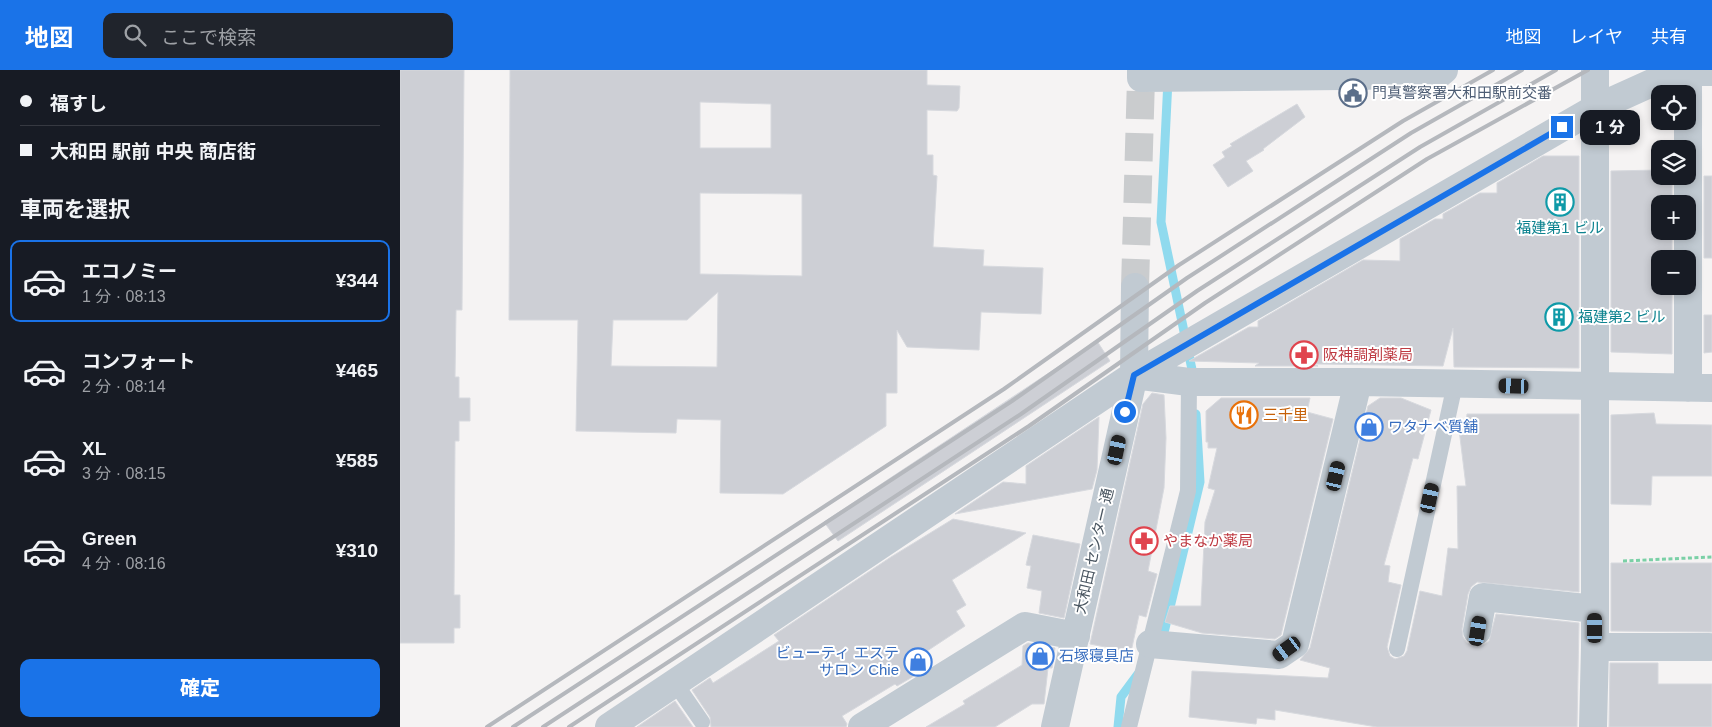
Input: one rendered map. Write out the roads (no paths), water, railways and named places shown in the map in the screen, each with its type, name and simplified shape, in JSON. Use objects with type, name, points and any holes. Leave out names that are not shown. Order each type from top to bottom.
[{"type":"street","points":[[1142,70],[1141,78],[1276,73],[1438,75],[1444,70]]},
{"type":"street","points":[[1593,727],[1595,647],[1595,70]]},
{"type":"street","points":[[609,727],[1134,375],[1594,109],[1676,72],[1700,72],[1700,388],[1594,388],[1358,382],[1190,382],[1134,375]]},
{"type":"street","name":"大和田 センター 通","points":[[1055,727],[1134,375],[1135,287]]},
{"type":"street","points":[[1150,644],[1279,655],[1295,644],[1358,382]]},
{"type":"street","points":[[1478,631],[1483,597],[1595,609]]},
{"type":"street","points":[[862,727],[1025,626],[1076,636]]},
{"type":"street","points":[[1595,647],[1709,647]]},
{"type":"lane","points":[[1129,727],[1188,491],[1190,382]]},
{"type":"lane","points":[[1397,649],[1455,384]]},
{"type":"lane","points":[[675,683],[702,722]]},
{"type":"waterway","points":[[1168,80],[1161,222],[1194,379]]},
{"type":"waterway","points":[[1162,641],[1200,482],[1196,414]]},
{"type":"waterway","points":[[1118,727],[1121,697],[1138,674]]},
{"type":"tunnel","points":[[1135,287],[1141,78]]},
{"type":"railway","points":[[487,727],[1004,389],[1179,265],[1403,121],[1493,70]]},
{"type":"railway","points":[[513,727],[1012,401],[1187,278],[1411,133],[1522,70]]},
{"type":"railway","points":[[543,727],[1021,414],[1197,291],[1420,147],[1556,70]]},
{"type":"railway","points":[[569,727],[1029,426],[1205,303],[1427,159],[1588,70]]},
{"type":"place","name":"門真警察署大和田駅前交番","points":[[1353,93]]},
{"type":"place","name":"福建第1 ビル","points":[[1560,202]]},
{"type":"place","name":"福建第2 ビル","points":[[1559,317]]},
{"type":"place","name":"阪神調剤薬局","points":[[1304,355]]},
{"type":"place","name":"三千里","points":[[1244,415]]},
{"type":"place","name":"ワタナベ質舗","points":[[1369,427]]},
{"type":"place","name":"やまなか薬局","points":[[1144,541]]},
{"type":"place","name":"石塚寝具店","points":[[1040,656]]},
{"type":"place","name":"ビューティ エステ サロン Chie","points":[[918,662]]}]
